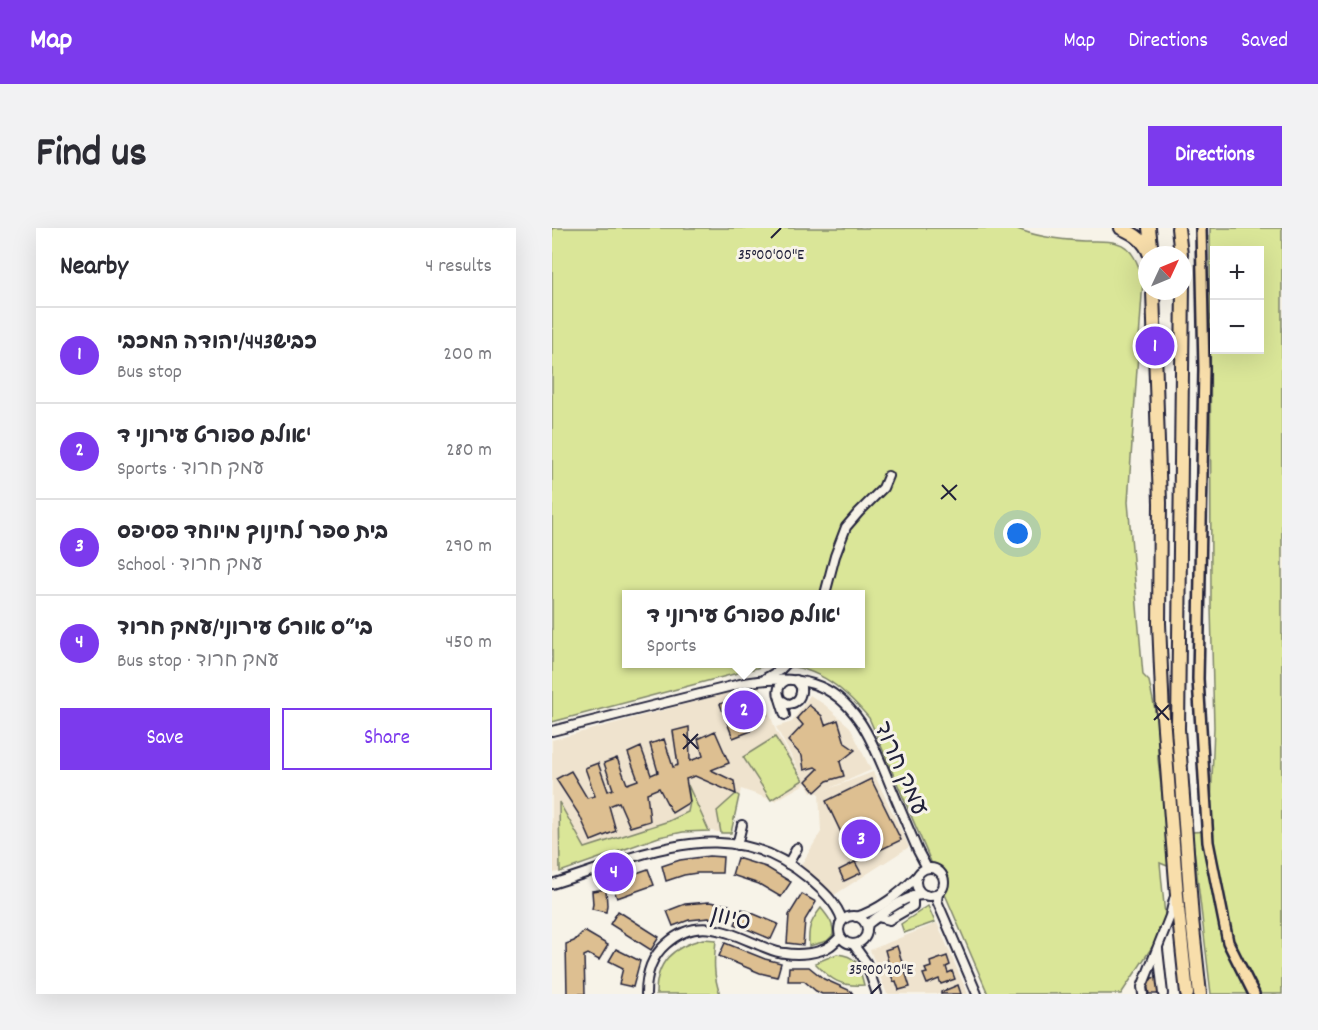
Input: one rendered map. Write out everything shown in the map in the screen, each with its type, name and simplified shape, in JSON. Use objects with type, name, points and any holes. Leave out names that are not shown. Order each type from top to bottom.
[{"type":"highway","points":[[1121,228],[1139,237],[1146,246]]},
{"type":"highway","points":[[1149,228],[1150,246]]},
{"type":"highway","points":[[1178,228],[1180,246]]},
{"type":"highway","points":[[1154,300],[1160,502],[1159,623],[1163,716],[1187,994]]},
{"type":"highway","points":[[1183,300],[1178,729],[1200,994]]},
{"type":"main road","points":[[1201,228],[1204,369],[1198,679],[1208,842],[1228,942],[1254,994]]},
{"type":"street","points":[[826,590],[846,527],[883,488],[888,476]]},
{"type":"street","points":[[763,680],[782,668]]},
{"type":"street","name":"עמק חרוד","points":[[552,731],[744,683],[763,680],[792,680],[813,684],[831,692],[843,701],[871,738],[927,868]]},
{"type":"street","points":[[779,698],[788,704],[797,701],[801,697],[799,684],[792,680],[783,682],[779,688],[779,698],[785,715]]},
{"type":"street","points":[[737,845],[742,825]]},
{"type":"street","points":[[552,884],[665,848],[703,842],[737,845],[770,854],[788,864],[817,886],[840,914],[842,920],[840,924],[838,929],[840,937],[848,944],[858,944],[864,939],[868,924],[878,916],[913,896],[932,896],[938,893],[944,885],[943,876],[937,869],[922,870],[900,892],[867,913],[847,917],[840,924]]},
{"type":"street","points":[[788,864],[797,848]]},
{"type":"street","points":[[916,877],[917,887],[927,895]]},
{"type":"street","points":[[1143,994],[1142,987],[1170,916],[1176,886]]},
{"type":"street","points":[[938,893],[937,901],[976,994]]},
{"type":"street","points":[[856,917],[863,921],[867,929]]},
{"type":"street","name":"סיוון","points":[[646,994],[646,981],[654,957],[672,938],[696,928],[721,930],[774,951],[785,953],[828,948],[840,937]]},
{"type":"street","points":[[853,944],[866,962],[877,994]]},
{"type":"street","points":[[1157,948],[1163,994]]},
{"type":"shaded area","points":[[760,686],[776,731],[805,782],[776,727],[792,722],[810,695],[850,727],[871,770],[826,790],[873,772],[909,847],[831,897],[801,865],[821,832],[819,793],[811,792],[806,783],[775,801],[741,789],[730,834],[706,830],[659,837],[552,873],[552,740]]},
{"type":"shaded area","points":[[937,923],[968,994],[887,994],[870,950]]},
{"type":"green space","points":[[552,228],[1015,228],[1031,234],[1058,239],[1114,242],[1127,248],[1138,266],[1138,300],[1142,300],[1128,502],[1143,675],[1149,681],[1158,724],[1158,759],[1170,867],[1160,863],[1166,926],[1121,994],[988,994],[869,718],[837,686],[825,678],[799,668],[865,668],[865,590],[622,590],[622,668],[757,668],[552,722]]},
{"type":"green space","points":[[1210,228],[1282,228],[1282,994],[1211,994],[1192,832],[1210,831],[1214,727],[1211,607],[1210,354],[1264,354],[1264,246],[1210,246]]},
{"type":"green space","points":[[775,737],[803,780],[771,800],[743,757]]},
{"type":"green space","points":[[688,785],[709,831],[683,832],[659,837],[560,872],[559,802],[585,848],[669,821],[688,812],[690,802]]},
{"type":"green space","points":[[736,794],[739,796],[731,833],[721,833],[717,811]]},
{"type":"green space","points":[[928,906],[935,922],[904,933],[901,924]]},
{"type":"green space","points":[[821,908],[828,917],[833,935],[827,941],[809,946],[810,926]]},
{"type":"green space","points":[[703,939],[716,940],[716,981],[720,994],[656,994],[659,973],[668,957],[683,946]]},
{"type":"green space","points":[[837,954],[854,960],[864,985],[849,985],[837,981],[815,963]]},
{"type":"building","points":[[757,691],[767,715],[747,722],[751,731],[733,738],[720,704]]},
{"type":"building","points":[[809,705],[822,716],[825,725],[838,720],[845,743],[855,750],[840,762],[844,776],[827,781],[815,792],[806,781],[818,769],[815,767],[804,770],[802,756],[788,741],[803,725],[797,718]]},
{"type":"building","points":[[689,727],[690,761],[703,756],[698,739],[715,731],[729,763],[711,770],[734,781],[736,794],[695,776],[686,779],[690,802],[672,813],[659,788],[647,793],[650,821],[630,827],[619,802],[609,806],[616,831],[591,841],[580,816],[556,779],[571,771],[587,798],[595,796],[585,768],[598,763],[608,791],[613,789],[604,763],[617,758],[627,784],[638,780],[628,753],[641,747],[651,775],[658,772],[650,744],[664,739],[673,767],[678,765],[673,731]]},
{"type":"building","points":[[871,779],[901,840],[855,862],[826,801]]},
{"type":"building","points":[[709,856],[723,857],[722,873],[697,873],[666,881],[662,866],[680,860]]},
{"type":"building","points":[[737,858],[766,867],[791,882],[781,897],[759,884],[732,875]]},
{"type":"building","points":[[855,862],[861,873],[844,881],[839,870]]},
{"type":"building","points":[[648,869],[654,885],[617,898],[611,882]]},
{"type":"building","points":[[606,889],[606,912],[592,909],[592,891]]},
{"type":"building","points":[[802,894],[816,902],[805,920],[803,945],[787,943],[789,915]]},
{"type":"building","points":[[709,902],[729,905],[727,921],[709,918],[689,920],[673,926],[667,911],[685,904]]},
{"type":"building","points":[[742,909],[778,924],[771,939],[735,924]]},
{"type":"building","points":[[618,911],[659,937],[651,950],[610,924]]},
{"type":"building","points":[[584,931],[608,945],[599,960],[588,954],[584,956],[585,994],[567,994],[566,944],[574,941]]},
{"type":"building","points":[[725,943],[781,963],[777,977],[760,973],[719,956]]},
{"type":"building","points":[[897,946],[910,987],[899,990],[891,975],[894,974],[885,950]]},
{"type":"building","points":[[616,949],[640,961],[633,987],[619,984],[623,968],[609,961]]},
{"type":"building","points":[[947,956],[950,965],[946,967],[948,973],[952,971],[955,979],[941,984],[939,979],[927,984],[923,974],[927,973],[925,969],[931,967],[930,962]]},
{"type":"building","points":[[789,967],[809,967],[824,979],[853,994],[822,994],[804,981],[788,981]]},
{"type":"building","points":[[1159,977],[1161,994],[1149,994],[1147,985],[1152,978]]},
{"type":"building","points":[[958,985],[961,994],[941,994],[941,992]]},
{"type":"place","name":"כביש443/יהודה המכבי","points":[[1155,346]]},
{"type":"place","name":"אולם ספורט עירוני ד'","points":[[744,710]]},
{"type":"place","name":"בית ספר לחינוך מיוחד פסיפס","points":[[861,839]]},
{"type":"place","name":"בי״ס אורט עירוני/עמק חרוד","points":[[614,872]]}]
